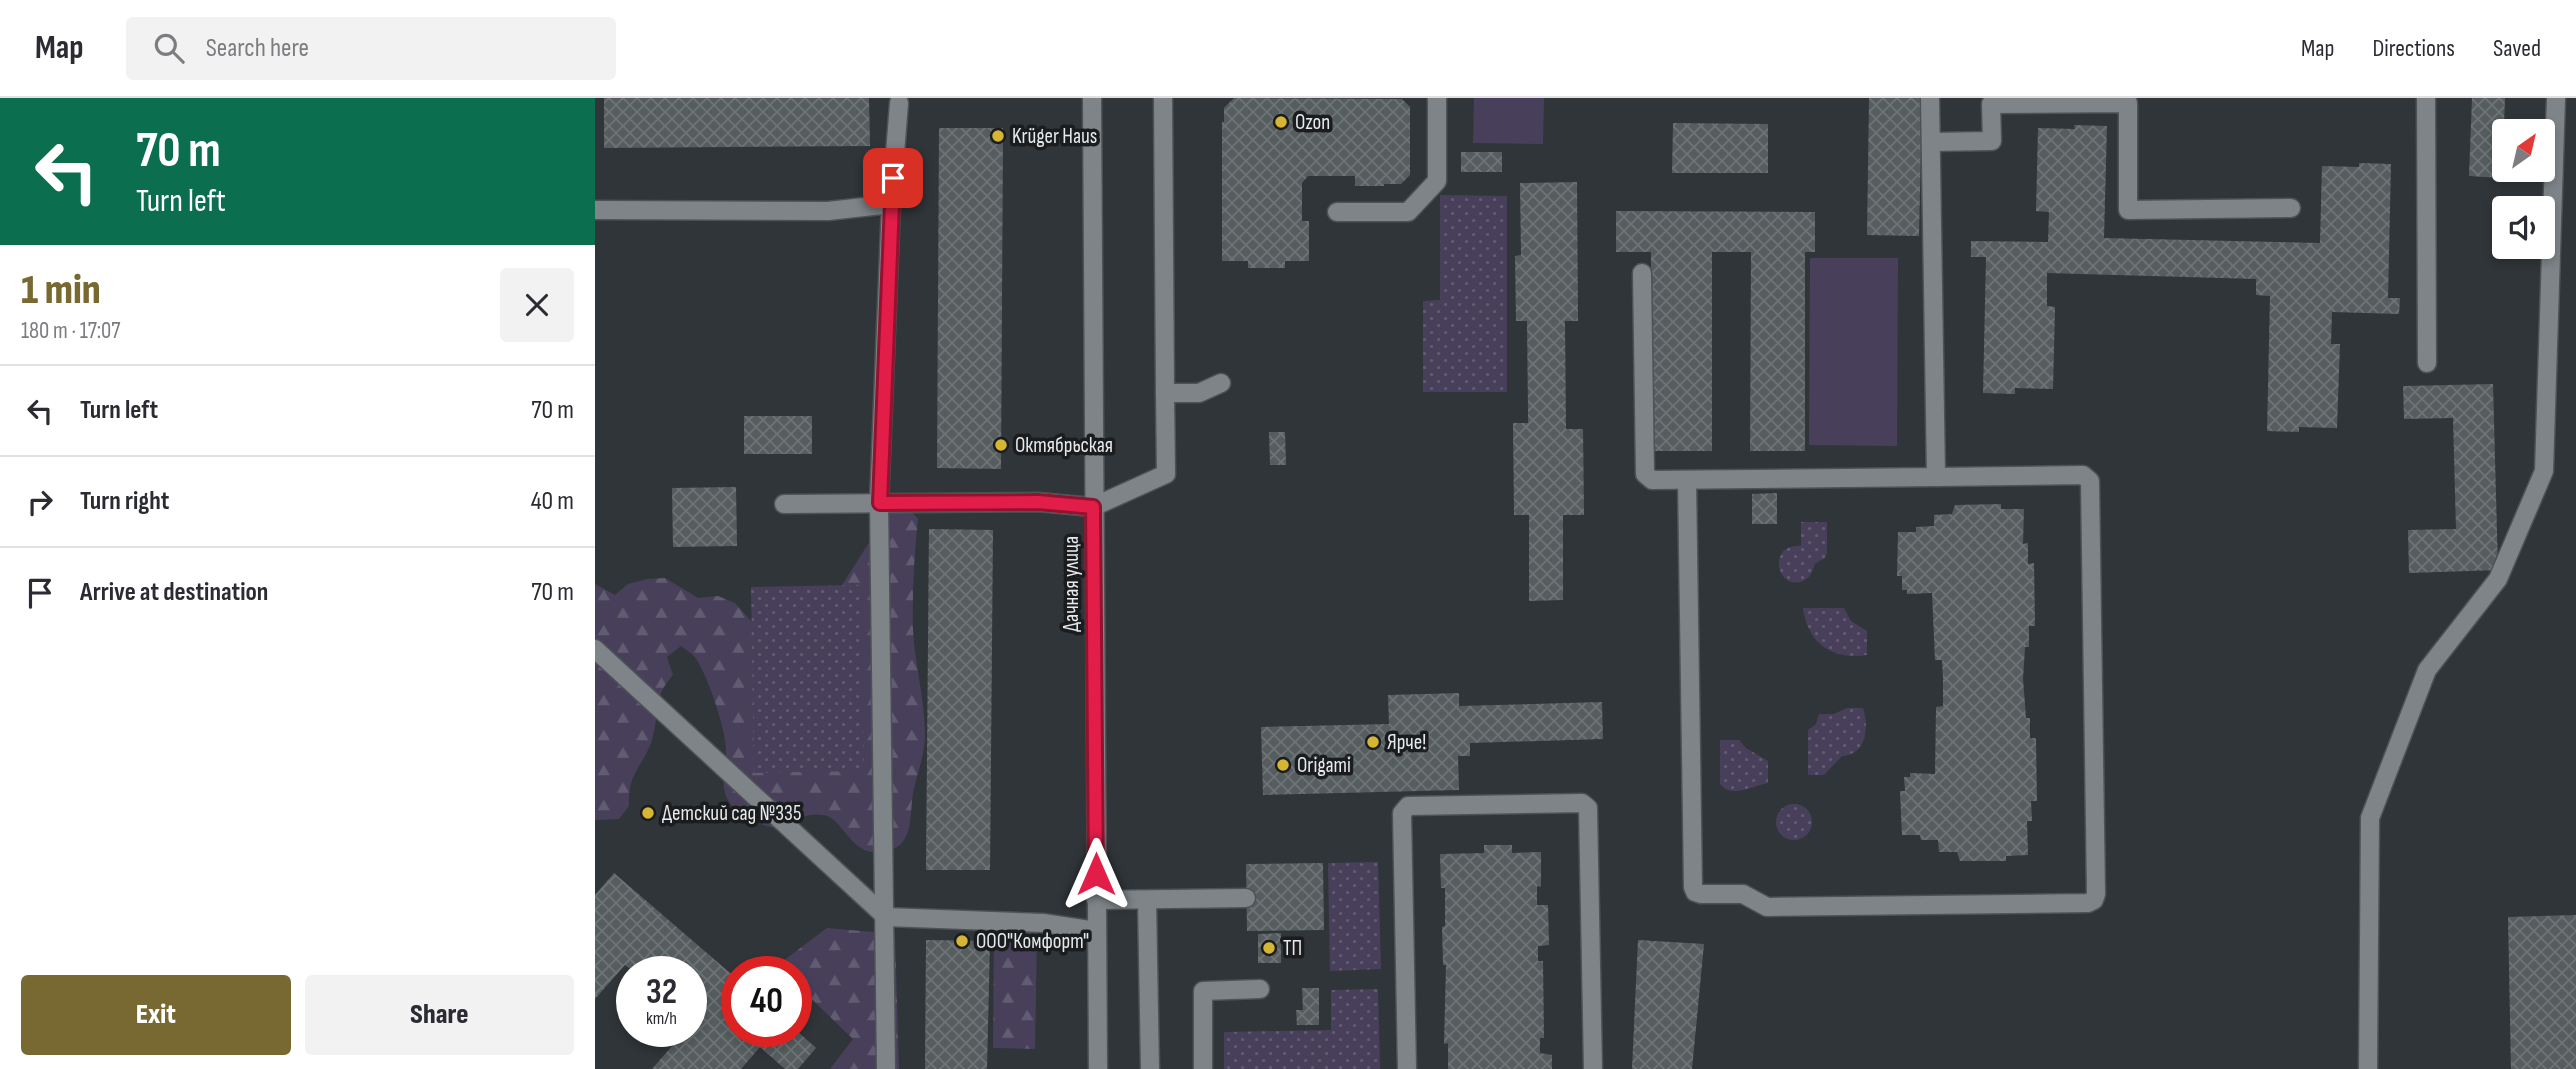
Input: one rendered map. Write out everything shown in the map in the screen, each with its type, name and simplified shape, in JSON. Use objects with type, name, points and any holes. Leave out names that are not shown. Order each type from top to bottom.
[{"type":"street","name":"Дачная улица","points":[[1092,98],[1098,1069]]},
{"type":"street","points":[[784,504],[1038,502],[1093,507],[1165,474],[1163,98]]},
{"type":"street","points":[[1337,212],[1408,212],[1437,181],[1437,98]]},
{"type":"street","points":[[1930,98],[1936,477]]},
{"type":"street","points":[[2425,98],[2427,363]]},
{"type":"street","points":[[2368,1069],[2370,818],[2427,670],[2498,579],[2544,471],[2556,98]]},
{"type":"street","points":[[886,1069],[880,503],[891,204],[899,103]]},
{"type":"street","points":[[1931,142],[1992,141],[1991,104],[2128,103],[2128,211],[2291,208]]},
{"type":"street","points":[[595,210],[828,211],[891,204]]},
{"type":"street","points":[[1642,273],[1645,474],[1652,480],[2083,475],[2090,481],[2094,900],[2088,903],[1767,907],[1743,894],[1695,892],[1687,480]]},
{"type":"street","points":[[1165,393],[1199,393],[1221,383]]},
{"type":"street","points":[[595,649],[886,917],[1043,923],[1096,931]]},
{"type":"street","points":[[1407,1069],[1404,809],[1408,806],[1582,803],[1588,808],[1593,1069]]},
{"type":"street","points":[[1096,900],[1246,898]]},
{"type":"street","points":[[1147,900],[1150,1069]]},
{"type":"street","points":[[1203,1069],[1203,991],[1260,989]]},
{"type":"green space","points":[[1474,98],[1544,98],[1543,144],[1473,143]]},
{"type":"green space","points":[[1440,195],[1507,196],[1507,392],[1423,392],[1423,301],[1440,300]]},
{"type":"green space","points":[[1810,258],[1898,258],[1897,446],[1809,445]]},
{"type":"green space","points":[[906,506],[918,519],[913,630],[925,742],[913,793],[909,829],[901,844],[884,852],[873,852],[856,844],[837,823],[824,815],[804,817],[772,827],[762,825],[733,807],[724,789],[725,742],[715,702],[699,663],[681,646],[667,657],[673,675],[659,699],[652,740],[630,786],[629,806],[619,819],[595,820],[595,584],[615,595],[628,584],[665,578],[698,598],[718,596],[735,603],[775,648],[822,617],[889,511]]},
{"type":"green space","points":[[1801,522],[1827,522],[1827,553],[1824,559],[1815,563],[1808,578],[1794,583],[1782,574],[1779,559],[1790,547],[1801,546]]},
{"type":"green space","points":[[861,585],[864,771],[754,773],[751,587]]},
{"type":"green space","points":[[1803,608],[1844,608],[1851,621],[1867,631],[1867,655],[1843,655],[1824,647],[1810,631]]},
{"type":"green space","points":[[1847,708],[1863,708],[1866,731],[1861,745],[1857,751],[1842,756],[1824,775],[1808,775],[1808,730],[1816,724],[1819,714],[1834,714]]},
{"type":"green space","points":[[1720,740],[1739,740],[1746,748],[1768,761],[1768,783],[1736,791],[1730,791],[1720,784]]},
{"type":"green space","points":[[1794,804],[1807,809],[1812,822],[1807,835],[1794,840],[1781,835],[1776,822],[1781,809]]},
{"type":"green space","points":[[1378,862],[1381,969],[1330,971],[1328,863]]},
{"type":"green space","points":[[827,928],[895,934],[899,1069],[830,1069],[853,1039],[812,999],[812,956],[790,956]]},
{"type":"green space","points":[[994,930],[1037,930],[1035,1049],[993,1048]]},
{"type":"green space","points":[[1378,989],[1380,1069],[1224,1069],[1224,1032],[1331,1030],[1331,990]]},
{"type":"building","points":[[604,98],[869,98],[870,146],[604,148]]},
{"type":"building","points":[[1234,98],[1402,99],[1410,107],[1410,175],[1401,184],[1384,186],[1355,186],[1355,176],[1308,176],[1302,183],[1302,221],[1309,221],[1309,261],[1285,261],[1285,268],[1248,268],[1248,261],[1222,261],[1222,122],[1224,108]]},
{"type":"building","points":[[1869,98],[1922,98],[1919,236],[1867,235]]},
{"type":"building","points":[[2472,98],[2505,98],[2504,119],[2492,119],[2492,177],[2469,176]]},
{"type":"building","points":[[1673,123],[1768,124],[1768,173],[1672,173]]},
{"type":"building","points":[[2074,125],[2107,126],[2104,238],[2320,243],[2322,166],[2391,164],[2388,298],[2400,298],[2399,314],[2332,312],[2331,344],[2340,344],[2337,428],[2299,427],[2299,432],[2267,431],[2270,296],[2256,295],[2256,279],[2047,273],[2047,306],[2055,307],[2053,389],[2015,388],[2015,394],[1983,393],[1986,257],[1971,257],[1971,241],[2048,242],[2049,212],[2036,211],[2038,128],[2075,129]]},
{"type":"building","points":[[939,128],[1003,128],[1001,469],[937,468]]},
{"type":"building","points":[[1461,152],[1502,152],[1502,172],[1461,172]]},
{"type":"building","points":[[1577,182],[1578,321],[1565,321],[1566,429],[1583,429],[1584,515],[1563,515],[1563,600],[1529,601],[1529,515],[1514,515],[1513,423],[1528,423],[1527,321],[1516,321],[1515,256],[1521,255],[1520,183]]},
{"type":"building","points":[[1616,211],[1815,212],[1815,252],[1805,252],[1805,451],[1750,451],[1751,252],[1712,252],[1712,451],[1651,451],[1651,252],[1616,252]]},
{"type":"building","points":[[2493,384],[2498,570],[2409,573],[2408,530],[2456,529],[2453,418],[2404,419],[2403,386]]},
{"type":"building","points":[[744,416],[812,416],[812,454],[744,454]]},
{"type":"building","points":[[1269,432],[1285,432],[1286,465],[1270,465]]},
{"type":"building","points":[[736,487],[737,546],[673,547],[672,488]]},
{"type":"building","points":[[1777,493],[1777,524],[1752,524],[1752,494]]},
{"type":"building","points":[[2001,504],[2001,509],[2024,509],[2023,544],[2028,543],[2028,564],[2034,563],[2035,626],[2029,626],[2029,647],[2025,647],[2023,679],[2026,718],[2030,718],[2030,738],[2036,738],[2037,801],[2031,801],[2032,821],[2027,821],[2028,855],[2006,856],[2006,861],[1960,861],[1957,852],[1939,852],[1938,840],[1921,840],[1920,835],[1902,835],[1900,791],[1905,791],[1904,777],[1910,777],[1910,773],[1935,774],[1936,707],[1943,706],[1943,679],[1942,660],[1935,660],[1932,593],[1907,594],[1907,590],[1902,590],[1902,576],[1897,576],[1898,532],[1916,532],[1916,527],[1934,526],[1934,515],[1952,514],[1955,505]]},
{"type":"building","points":[[929,529],[993,530],[990,870],[926,870]]},
{"type":"building","points":[[1459,693],[1459,706],[1602,702],[1603,739],[1470,743],[1470,756],[1458,756],[1459,790],[1263,795],[1261,727],[1389,724],[1388,695]]},
{"type":"building","points":[[1484,845],[1512,845],[1512,853],[1541,852],[1541,887],[1537,886],[1537,905],[1548,905],[1549,945],[1538,946],[1538,961],[1543,961],[1544,1038],[1540,1038],[1540,1053],[1552,1055],[1552,1069],[1448,1069],[1448,1043],[1444,1044],[1446,965],[1443,965],[1442,927],[1445,926],[1445,888],[1441,888],[1440,854],[1484,853]]},
{"type":"building","points":[[1323,863],[1324,930],[1247,931],[1246,864]]},
{"type":"building","points":[[614,873],[721,965],[721,1047],[760,1047],[741,1069],[652,1069],[671,1047],[707,1047],[707,956],[616,956],[616,975],[595,999],[595,895]]},
{"type":"building","points":[[2576,915],[2576,1069],[2511,1069],[2508,917]]},
{"type":"building","name":"ТП","points":[[1281,933],[1281,963],[1258,963],[1258,934]]},
{"type":"building","points":[[926,940],[990,941],[987,1069],[925,1069]]},
{"type":"building","points":[[1638,940],[1704,944],[1692,1069],[1632,1069]]},
{"type":"building","points":[[1302,988],[1319,988],[1319,1025],[1297,1025],[1296,1010],[1303,1010]]},
{"type":"building","points":[[812,1044],[816,1048],[798,1069],[785,1069],[760,1047],[812,1047]]},
{"type":"place","name":"Ozon","points":[[1281,122]]},
{"type":"place","name":"Krüger Haus","points":[[998,136]]},
{"type":"place","name":"Октябрьская","points":[[1001,445]]},
{"type":"place","name":"Ярче!","points":[[1373,742]]},
{"type":"place","name":"Origami","points":[[1283,765]]},
{"type":"place","name":"Детский сад №335","points":[[648,813]]},
{"type":"place","name":"ООО\"Комфорт\"","points":[[962,941]]},
{"type":"place","name":"ТП","points":[[1269,948]]},
{"type":"route","points":[[893,178],[880,503],[1038,502],[1093,507],[1096,874]]}]
